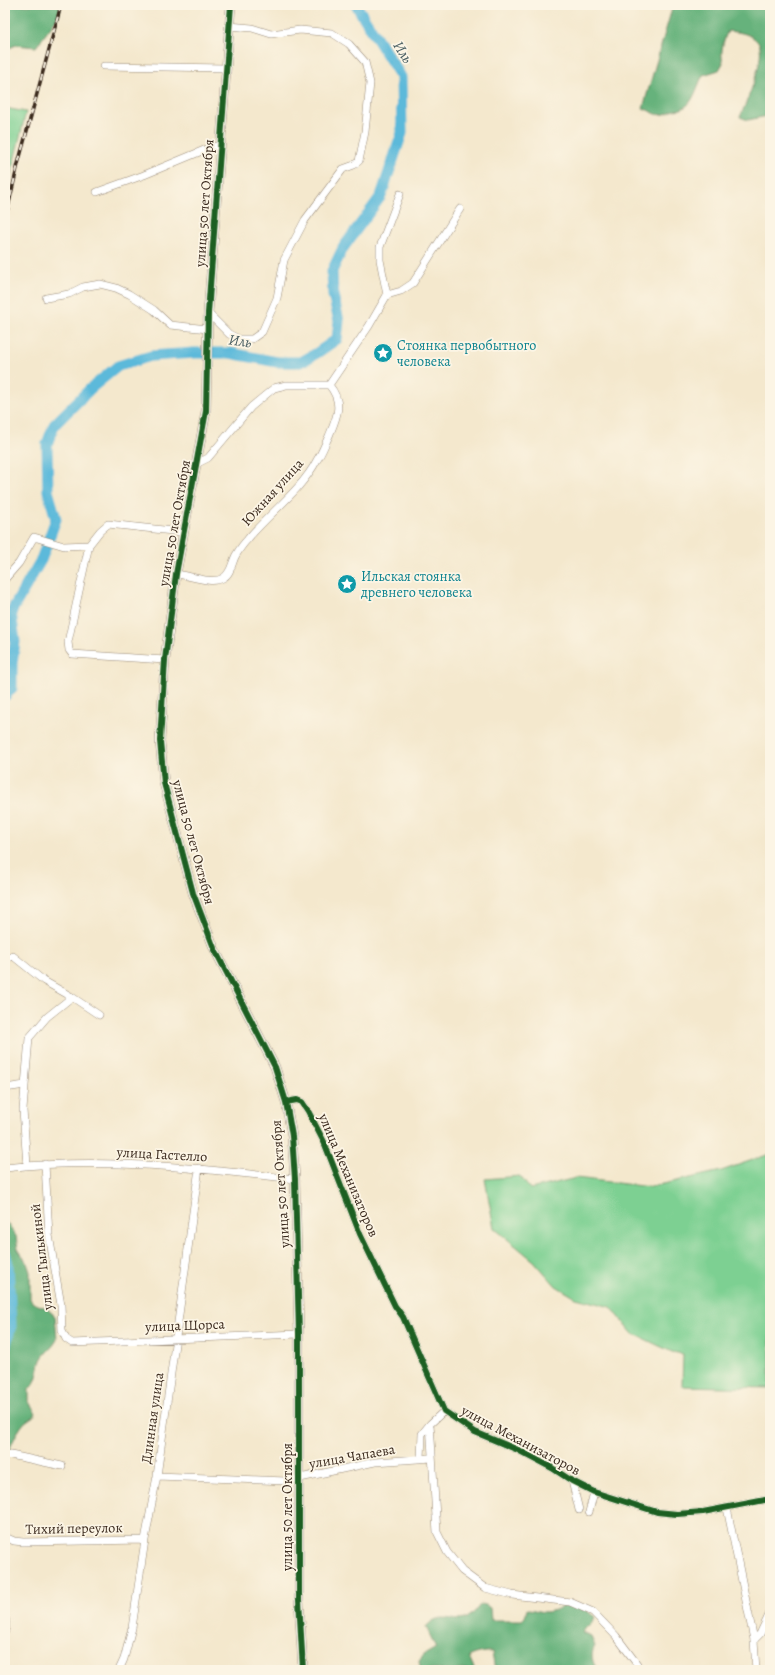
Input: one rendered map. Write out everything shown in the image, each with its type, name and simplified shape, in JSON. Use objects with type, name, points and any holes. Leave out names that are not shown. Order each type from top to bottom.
[{"type":"street","name":"улица 50 лет Октября","points":[[232,5],[229,26],[208,313],[206,411],[198,463],[182,532],[176,574],[165,660],[160,741],[164,783],[193,893],[214,948],[275,1067],[286,1102],[292,1136],[295,1179],[299,1334],[299,1600],[303,1670]]},
{"type":"street","points":[[208,313],[229,334],[239,339],[252,339],[262,332],[277,298],[284,260],[305,220],[343,169],[354,165],[359,161],[365,132],[370,83],[365,62],[349,44],[332,33],[300,30],[272,34],[252,28],[229,26]]},
{"type":"street","points":[[104,66],[226,68]]},
{"type":"street","points":[[96,192],[220,145]]},
{"type":"street","points":[[198,463],[208,458],[251,407],[274,388],[286,385],[329,386],[370,326],[387,295],[380,260],[380,247],[400,194]]},
{"type":"street","points":[[387,295],[401,291],[413,283],[460,209]]},
{"type":"street","points":[[46,298],[69,294],[83,287],[100,284],[116,288],[129,294],[154,310],[170,325],[208,333]]},
{"type":"street","name":"Южная улица","points":[[176,574],[216,581],[224,578],[228,573],[236,555],[247,539],[297,487],[317,462],[339,409],[338,401],[329,386]]},
{"type":"street","points":[[165,660],[72,654],[69,650],[68,642],[89,544],[100,531],[108,524],[182,532]]},
{"type":"street","points":[[5,579],[19,563],[34,537],[64,546],[89,544]]},
{"type":"street","points":[[5,958],[13,956],[44,981],[99,1015]]},
{"type":"street","points":[[27,1165],[23,1110],[29,1038],[47,1017],[72,997]]},
{"type":"street","points":[[5,1088],[24,1085]]},
{"type":"street","name":"улица Механизаторов","points":[[286,1102],[297,1100],[302,1102],[324,1142],[360,1234],[395,1306],[403,1317],[444,1411],[475,1432],[518,1450],[594,1492],[657,1512],[676,1514],[703,1512],[770,1499]]},
{"type":"street","name":"улица Гастелло","points":[[5,1168],[45,1164],[132,1164],[199,1168],[295,1179]]},
{"type":"street","name":"улица Тылькиной","points":[[45,1164],[50,1235],[61,1305],[62,1331],[66,1339],[72,1343]]},
{"type":"street","name":"Длинная улица","points":[[120,1670],[132,1628],[144,1540],[157,1476],[199,1168]]},
{"type":"street","name":"улица Щорса","points":[[72,1343],[299,1334]]},
{"type":"street","name":"улица Механизаторов","points":[[430,1424],[444,1411]]},
{"type":"street","points":[[430,1424],[437,1532],[447,1552],[462,1571],[486,1588],[512,1595],[570,1602],[593,1612],[616,1636],[637,1664],[639,1670]]},
{"type":"street","points":[[420,1458],[422,1434],[430,1424]]},
{"type":"street","points":[[5,1456],[6,1454],[62,1466]]},
{"type":"street","name":"улица Чапаева","points":[[157,1476],[286,1481],[375,1462],[432,1458]]},
{"type":"street","points":[[572,1481],[579,1510]]},
{"type":"street","points":[[589,1512],[594,1492]]},
{"type":"street","points":[[727,1508],[754,1640],[756,1670]]},
{"type":"street","name":"Тихий переулок","points":[[5,1537],[14,1541],[23,1542],[144,1540]]},
{"type":"street","points":[[754,1640],[760,1634],[770,1613]]},
{"type":"street","points":[[5,1617],[5,1631]]},
{"type":"green space","points":[[5,5],[61,5],[59,16],[36,47],[16,45],[5,50]]},
{"type":"green space","points":[[673,5],[770,5],[770,98],[768,100],[767,116],[748,120],[740,117],[755,78],[760,56],[760,47],[757,41],[751,36],[744,33],[728,31],[722,47],[723,63],[719,70],[703,75],[695,94],[685,107],[660,115],[643,108]]},
{"type":"green space","points":[[5,108],[26,112],[5,197]]},
{"type":"green space","points":[[770,1154],[770,1388],[682,1386],[683,1354],[672,1352],[632,1333],[611,1307],[576,1298],[556,1286],[534,1261],[494,1228],[485,1179],[520,1176],[530,1189],[576,1178],[650,1187],[721,1171]]},
{"type":"green space","points":[[5,1221],[16,1236],[18,1249],[27,1263],[30,1272],[30,1299],[33,1303],[46,1308],[55,1316],[57,1339],[54,1345],[41,1360],[35,1383],[29,1389],[29,1402],[36,1413],[24,1423],[18,1432],[10,1447],[5,1463]]},
{"type":"green space","points":[[481,1604],[490,1608],[491,1620],[522,1620],[525,1617],[527,1609],[549,1612],[570,1605],[583,1609],[595,1617],[583,1633],[591,1637],[595,1646],[592,1658],[598,1670],[548,1670],[546,1668],[543,1670],[495,1670],[492,1652],[483,1652],[469,1657],[475,1670],[421,1670],[419,1661],[424,1655],[436,1648],[426,1627],[437,1619],[448,1618],[462,1620],[467,1618]]},
{"type":"waterway","name":"Иль","points":[[5,696],[12,688],[12,663],[15,642],[11,612],[41,560],[56,519],[48,491],[47,444],[54,425],[90,389],[118,366],[151,356],[194,353],[230,353],[277,362],[301,362],[337,339],[339,321],[333,295],[332,271],[343,248],[381,196],[402,133],[401,77],[356,5]]},
{"type":"waterway","name":"Иль","points":[[5,1252],[8,1264],[11,1326],[5,1347]]},
{"type":"railway","points":[[5,220],[18,164],[61,5]]},
{"type":"cycle path","points":[[231,5],[208,313],[206,411],[176,574],[165,660],[160,741],[164,783],[193,893],[214,948],[275,1067],[286,1102],[292,1136],[295,1179],[299,1334],[299,1600],[303,1670]]},
{"type":"cycle path","points":[[286,1102],[297,1100],[302,1102],[324,1142],[360,1234],[395,1306],[403,1317],[444,1411],[475,1432],[518,1450],[594,1492],[657,1512],[677,1514],[703,1512],[770,1499]]},
{"type":"place","name":"Стоянка первобытного человека","points":[[383,353]]},
{"type":"place","name":"Ильская стоянка древнего человека","points":[[347,584]]}]
